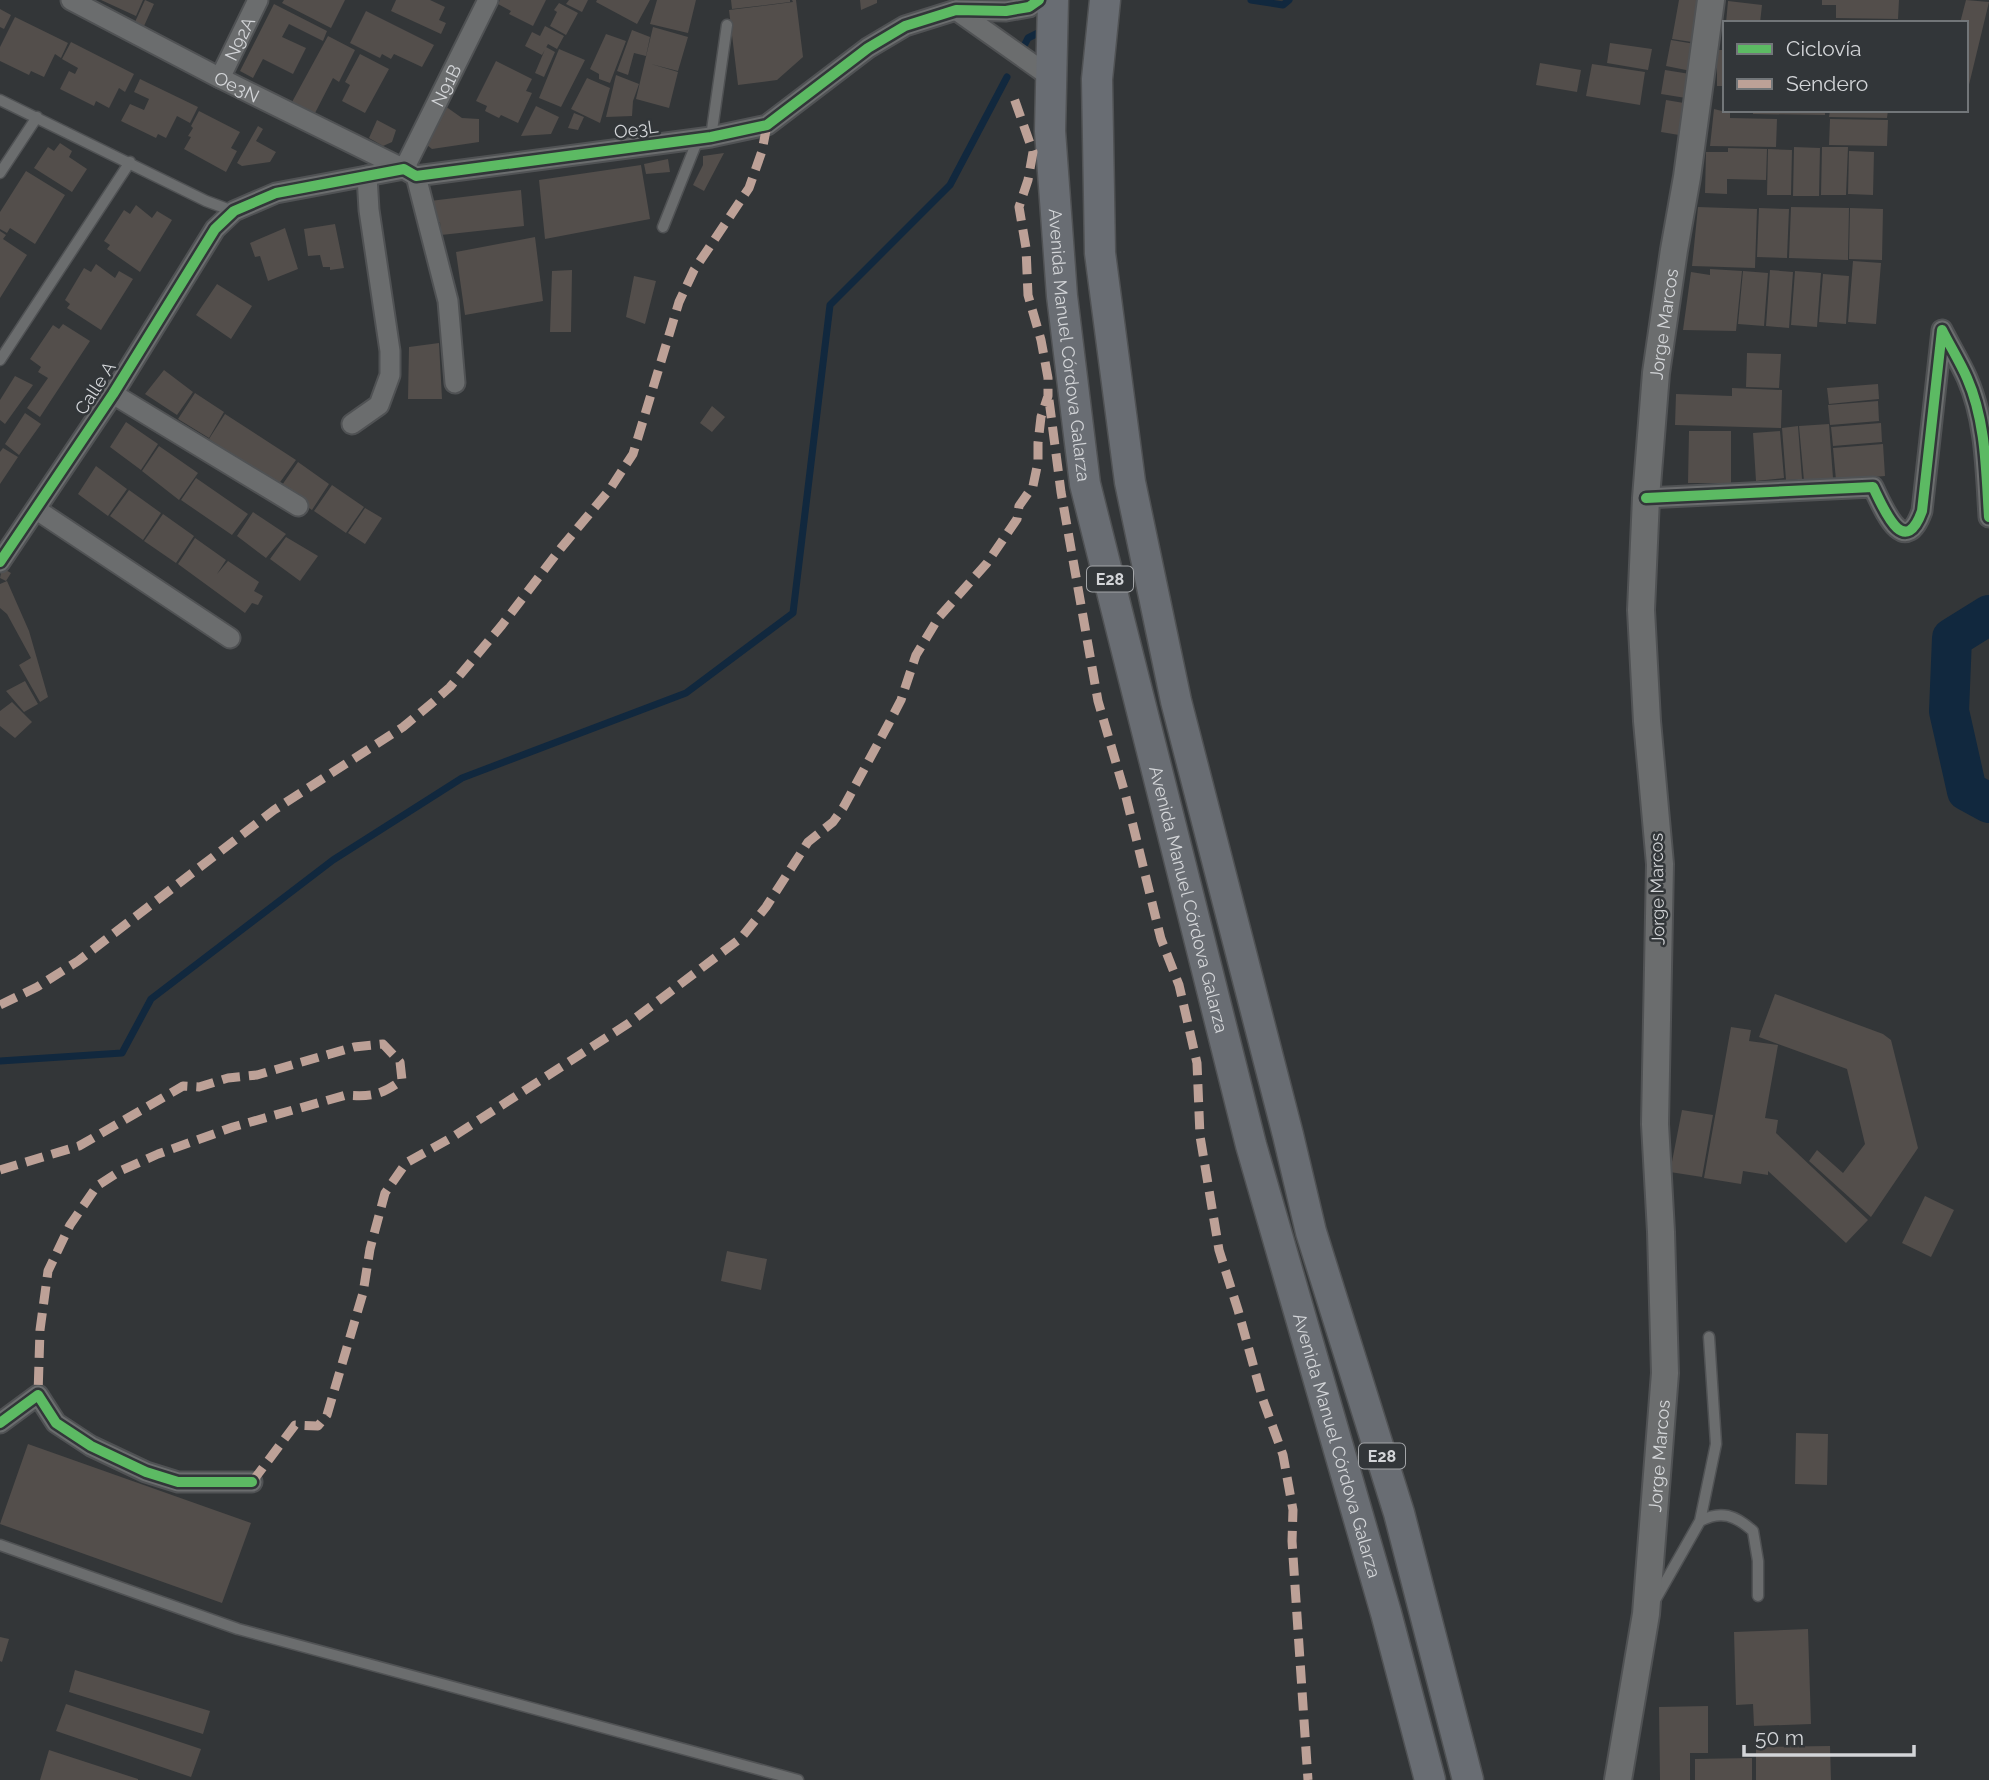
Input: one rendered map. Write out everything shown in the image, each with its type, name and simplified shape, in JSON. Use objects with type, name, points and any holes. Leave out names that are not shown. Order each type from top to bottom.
[{"type":"main road","name":"Avenida Manuel Córdova Galarza","points":[[1053,0],[1050,131],[1062,296],[1085,484],[1251,1145],[1387,1613],[1430,1780]]},
{"type":"main road","name":"Avenida Manuel Córdova Galarza","points":[[1105,0],[1097,79],[1100,253],[1129,482],[1176,701],[1311,1232],[1399,1513],[1468,1780]]},
{"type":"main road","name":"Jorge Marcos","points":[[1618,1780],[1646,1614],[1665,1373],[1655,1125],[1660,864],[1647,721],[1642,610],[1646,499],[1656,373],[1688,177],[1711,0]]},
{"type":"main road","points":[[1251,1145],[1288,1135]]},
{"type":"street","name":"Oe3N","points":[[71,0],[219,78],[410,172]]},
{"type":"street","name":"N92A","points":[[219,78],[258,0]]},
{"type":"street","name":"N91B","points":[[410,172],[488,0]]},
{"type":"street","name":"Oe3L","points":[[215,229],[234,211],[276,192],[367,176],[704,137],[767,125],[868,48],[905,26],[956,10],[1006,11],[1029,7],[1039,0]]},
{"type":"street","points":[[956,10],[1052,78]]},
{"type":"street","points":[[410,172],[448,302],[455,383]]},
{"type":"street","points":[[352,424],[379,405],[390,375],[390,351],[369,211],[367,176]]},
{"type":"street","name":"Calle A","points":[[0,562],[113,394],[215,229]]},
{"type":"street","points":[[1646,499],[1873,487],[1894,527],[1901,531],[1910,530],[1917,523],[1922,511],[1942,330],[1967,379],[1975,404],[1982,434],[1989,517]]},
{"type":"street","points":[[113,394],[298,506]]},
{"type":"street","points":[[37,510],[230,638]]},
{"type":"street","points":[[0,1423],[38,1395],[56,1423],[91,1446],[146,1472],[178,1482],[252,1482]]},
{"type":"lane","points":[[663,227],[704,137],[727,25]]},
{"type":"lane","points":[[0,100],[206,201],[234,211]]},
{"type":"lane","points":[[0,173],[37,117]]},
{"type":"lane","points":[[0,360],[130,162]]},
{"type":"lane","points":[[1646,1614],[1700,1521],[1716,1444],[1709,1337]]},
{"type":"lane","points":[[1700,1521],[1713,1514],[1729,1514],[1753,1531],[1758,1561],[1758,1596]]},
{"type":"lane","points":[[0,1545],[238,1629],[798,1780]]},
{"type":"building","points":[[101,0],[143,0],[136,16]]},
{"type":"building","points":[[145,0],[154,4],[144,26],[135,22]]},
{"type":"building","points":[[284,0],[345,0],[331,28],[282,3]]},
{"type":"building","points":[[396,0],[430,0],[445,7],[439,20],[446,23],[441,34],[391,11]]},
{"type":"building","points":[[500,0],[546,0],[533,26],[509,14],[511,11],[498,4]]},
{"type":"building","points":[[569,0],[588,0],[582,12],[566,4]]},
{"type":"building","points":[[650,0],[637,24],[596,2]]},
{"type":"building","points":[[657,0],[696,0],[688,33],[650,24]]},
{"type":"building","points":[[731,0],[790,0],[790,2],[732,9]]},
{"type":"building","points":[[792,0],[796,0],[803,57],[777,80],[738,85],[729,10],[793,2]]},
{"type":"building","points":[[860,0],[877,0],[877,3],[861,10]]},
{"type":"building","points":[[1679,0],[1699,0],[1692,42],[1672,39]]},
{"type":"building","points":[[1822,0],[1899,0],[1898,19],[1836,18],[1836,5],[1822,5]]},
{"type":"building","points":[[1966,0],[1989,2],[1968,89],[1968,21],[1961,21]]},
{"type":"building","points":[[1728,1],[1762,5],[1760,21],[1726,21]]},
{"type":"building","points":[[559,3],[578,13],[566,35],[550,26],[557,12],[554,10]]},
{"type":"building","points":[[274,4],[327,31],[323,41],[289,24],[282,37],[306,48],[293,74],[263,59],[253,78],[240,71]]},
{"type":"building","points":[[0,9],[11,15],[4,29],[0,27]]},
{"type":"building","points":[[366,11],[434,45],[422,67],[394,54],[391,59],[382,54],[380,58],[350,43]]},
{"type":"building","points":[[15,17],[68,43],[61,58],[55,54],[44,77],[31,71],[29,75],[0,61],[0,47]]},
{"type":"building","points":[[545,26],[564,36],[557,49],[548,44],[542,55],[525,46],[532,32],[540,36]]},
{"type":"building","points":[[653,27],[688,37],[678,71],[651,64],[678,72],[669,108],[636,99]]},
{"type":"building","points":[[632,30],[650,37],[646,56],[634,53],[628,75],[617,71]]},
{"type":"building","points":[[606,34],[626,41],[610,83],[599,79],[599,74],[590,69]]},
{"type":"building","points":[[328,36],[355,50],[339,82],[333,78],[315,113],[292,102]]},
{"type":"building","points":[[1671,40],[1695,44],[1691,71],[1666,66]]},
{"type":"building","points":[[71,42],[134,74],[125,92],[119,88],[109,108],[96,101],[94,106],[60,89],[69,71],[75,74],[78,68],[62,59]]},
{"type":"building","points":[[1610,43],[1652,49],[1648,70],[1607,63]]},
{"type":"building","points":[[546,47],[555,52],[544,77],[535,73]]},
{"type":"building","points":[[559,49],[585,60],[561,107],[539,98]]},
{"type":"building","points":[[1717,50],[1723,50],[1723,86],[1717,86]]},
{"type":"building","points":[[360,54],[389,69],[365,113],[342,101],[350,85],[345,82]]},
{"type":"building","points":[[496,61],[532,79],[526,91],[532,93],[518,123],[485,111],[487,106],[476,101]]},
{"type":"building","points":[[1540,63],[1581,70],[1577,92],[1536,85]]},
{"type":"building","points":[[1592,64],[1645,72],[1640,105],[1586,96]]},
{"type":"building","points":[[1665,70],[1690,74],[1686,98],[1661,94]]},
{"type":"building","points":[[616,75],[639,84],[633,101],[632,116],[606,117]]},
{"type":"building","points":[[587,78],[610,88],[600,123],[571,109]]},
{"type":"building","points":[[140,79],[198,107],[190,123],[177,116],[166,138],[158,134],[156,138],[121,121],[130,104],[144,110],[149,99],[134,92]]},
{"type":"building","points":[[1666,100],[1684,103],[1679,135],[1661,132]]},
{"type":"building","points":[[445,106],[462,118],[479,119],[479,142],[432,149],[427,145]]},
{"type":"building","points":[[536,106],[559,117],[551,134],[521,136]]},
{"type":"building","points":[[1714,109],[1730,113],[1730,118],[1777,119],[1776,147],[1710,146]]},
{"type":"building","points":[[199,111],[240,132],[231,148],[237,151],[226,172],[184,149],[191,137],[188,136],[193,128],[191,126]]},
{"type":"building","points":[[1753,112],[1825,112],[1825,115]]},
{"type":"building","points":[[1830,112],[1888,112],[1887,118],[1829,117]]},
{"type":"building","points":[[574,113],[584,117],[578,130],[568,128]]},
{"type":"building","points":[[1830,119],[1888,120],[1887,146],[1829,145]]},
{"type":"building","points":[[377,120],[396,130],[392,142],[383,146],[369,138]]},
{"type":"building","points":[[258,126],[263,129],[256,141],[276,152],[270,162],[242,166],[237,163]]},
{"type":"building","points":[[60,143],[72,151],[69,157],[87,169],[72,192],[34,168],[48,147],[54,151]]},
{"type":"building","points":[[1794,147],[1820,148],[1819,196],[1793,196]]},
{"type":"building","points":[[1822,147],[1848,147],[1846,195],[1821,195]]},
{"type":"building","points":[[1728,148],[1767,149],[1766,180],[1727,179],[1727,194],[1705,193],[1706,152],[1728,152]]},
{"type":"building","points":[[1768,149],[1792,150],[1791,195],[1767,195]]},
{"type":"building","points":[[1849,151],[1874,152],[1873,195],[1848,194]]},
{"type":"building","points":[[724,153],[704,191],[693,185],[703,165],[703,156]]},
{"type":"building","points":[[668,159],[670,172],[646,174],[644,164]]},
{"type":"building","points":[[641,165],[650,219],[545,239],[539,180]]},
{"type":"building","points":[[26,171],[65,195],[35,244],[10,228],[7,233],[0,229],[0,212]]},
{"type":"building","points":[[521,190],[524,226],[441,235],[440,222],[432,223],[430,201]]},
{"type":"building","points":[[136,205],[152,218],[157,211],[172,220],[140,272],[107,249],[110,245],[104,241],[124,210],[130,214]]},
{"type":"building","points":[[1698,207],[1757,209],[1755,268],[1692,266]]},
{"type":"building","points":[[1791,207],[1849,208],[1848,260],[1789,258]]},
{"type":"building","points":[[1759,208],[1789,209],[1787,258],[1757,257]]},
{"type":"building","points":[[1850,208],[1883,209],[1882,260],[1849,259]]},
{"type":"building","points":[[335,224],[344,268],[330,270],[330,267],[323,267],[320,255],[308,256],[304,229]]},
{"type":"building","points":[[285,228],[298,269],[268,281],[260,256],[255,257],[250,243]]},
{"type":"building","points":[[0,231],[6,235],[3,239],[27,255],[0,298]]},
{"type":"building","points":[[535,237],[543,301],[465,315],[456,252]]},
{"type":"building","points":[[1853,261],[1881,263],[1876,324],[1848,322]]},
{"type":"building","points":[[96,264],[115,278],[119,271],[133,279],[101,330],[67,308],[70,304],[65,300],[84,268],[91,272]]},
{"type":"building","points":[[1710,269],[1742,271],[1736,331],[1683,330],[1691,272],[1710,275]]},
{"type":"building","points":[[572,270],[571,332],[550,332],[552,271]]},
{"type":"building","points":[[1770,270],[1793,272],[1789,328],[1766,326]]},
{"type":"building","points":[[1743,271],[1768,273],[1764,326],[1738,324]]},
{"type":"building","points":[[1795,271],[1821,273],[1817,327],[1791,325]]},
{"type":"building","points":[[1823,274],[1849,276],[1846,324],[1819,322]]},
{"type":"building","points":[[634,276],[656,281],[645,324],[626,317]]},
{"type":"building","points":[[217,284],[252,306],[231,339],[196,315]]},
{"type":"building","points":[[63,324],[90,341],[40,417],[27,408],[48,378],[38,372],[41,367],[30,359],[53,325],[59,329]]},
{"type":"building","points":[[439,343],[442,399],[408,399],[409,347]]},
{"type":"building","points":[[1747,353],[1781,354],[1779,388],[1746,387]]},
{"type":"building","points":[[164,370],[193,392],[177,415],[145,394]]},
{"type":"building","points":[[15,376],[33,385],[5,424],[0,420],[0,400]]},
{"type":"building","points":[[1878,384],[1879,399],[1829,404],[1827,388]]},
{"type":"building","points":[[1732,388],[1782,390],[1781,428],[1675,425],[1676,394],[1732,396]]},
{"type":"building","points":[[195,393],[224,412],[209,438],[178,419]]},
{"type":"building","points":[[1878,401],[1879,421],[1830,425],[1828,405]]},
{"type":"building","points":[[712,406],[725,417],[712,432],[700,423]]},
{"type":"building","points":[[25,413],[41,424],[19,455],[5,444]]},
{"type":"building","points":[[225,414],[296,460],[278,485],[209,439]]},
{"type":"building","points":[[126,422],[158,444],[141,470],[110,447]]},
{"type":"building","points":[[1881,423],[1882,442],[1833,446],[1831,427]]},
{"type":"building","points":[[1829,424],[1833,478],[1804,481],[1799,426]]},
{"type":"building","points":[[1798,426],[1802,479],[1786,480],[1782,428]]},
{"type":"building","points":[[1689,431],[1731,431],[1731,483],[1688,483]]},
{"type":"building","points":[[1780,431],[1784,478],[1756,481],[1753,433]]},
{"type":"building","points":[[1883,444],[1885,476],[1836,480],[1833,448]]},
{"type":"building","points":[[159,446],[198,473],[179,500],[142,471]]},
{"type":"building","points":[[3,448],[18,457],[0,484],[0,452]]},
{"type":"building","points":[[298,462],[329,484],[312,510],[280,488]]},
{"type":"building","points":[[96,466],[127,489],[108,516],[78,494]]},
{"type":"building","points":[[196,478],[248,514],[232,535],[181,500]]},
{"type":"building","points":[[332,485],[364,507],[346,533],[314,511]]},
{"type":"building","points":[[129,490],[161,513],[143,540],[110,516]]},
{"type":"building","points":[[365,508],[382,518],[365,544],[348,533]]},
{"type":"building","points":[[253,512],[286,534],[266,558],[237,536]]},
{"type":"building","points":[[163,514],[194,536],[176,563],[144,541]]},
{"type":"building","points":[[286,537],[318,556],[300,581],[270,559]]},
{"type":"building","points":[[195,538],[226,560],[217,574],[228,561],[259,582],[254,591],[263,596],[258,605],[252,603],[245,613],[178,564]]},
{"type":"building","points":[[2,568],[11,573],[6,581],[0,578]]},
{"type":"building","points":[[7,581],[29,631],[48,697],[40,702],[19,665],[31,658],[7,614],[0,608],[0,584]]},
{"type":"building","points":[[25,681],[38,704],[24,712],[6,691]]},
{"type":"building","points":[[12,702],[32,722],[15,738],[0,726],[0,711]]},
{"type":"building","points":[[1775,994],[1883,1034],[1891,1040],[1918,1148],[1871,1217],[1809,1161],[1817,1150],[1843,1173],[1865,1144],[1847,1069],[1759,1037]]},
{"type":"building","points":[[1731,1027],[1751,1030],[1749,1041],[1778,1045],[1765,1118],[1778,1120],[1776,1133],[1868,1220],[1846,1243],[1768,1171],[1768,1175],[1743,1171],[1741,1184],[1704,1178]]},
{"type":"building","points":[[1682,1110],[1713,1115],[1702,1177],[1670,1172]]},
{"type":"building","points":[[1925,1196],[1954,1210],[1931,1257],[1902,1243]]},
{"type":"building","points":[[727,1251],[767,1259],[761,1290],[721,1281]]},
{"type":"building","points":[[1796,1433],[1828,1434],[1827,1485],[1795,1484]]},
{"type":"building","points":[[28,1444],[251,1523],[222,1603],[0,1524]]},
{"type":"building","points":[[1808,1629],[1811,1724],[1754,1726],[1753,1704],[1736,1705],[1734,1632]]},
{"type":"building","points":[[0,1637],[9,1639],[2,1662],[0,1661]]},
{"type":"building","points":[[75,1670],[210,1711],[203,1734],[69,1692]]},
{"type":"building","points":[[66,1704],[201,1749],[191,1777],[56,1731]]},
{"type":"building","points":[[1708,1706],[1708,1753],[1690,1753],[1690,1780],[1660,1780],[1659,1707]]},
{"type":"building","points":[[1830,1746],[1831,1780],[1756,1780],[1756,1747]]},
{"type":"building","points":[[49,1750],[138,1779],[138,1780],[40,1780]]},
{"type":"building","points":[[1752,1758],[1752,1780],[1695,1780],[1695,1759]]},
{"type":"waterway","points":[[1251,0],[1283,5],[1289,0]]},
{"type":"waterway","points":[[1025,44],[1028,38],[1044,30]]},
{"type":"waterway","points":[[0,1061],[122,1053],[151,999],[333,860],[462,778],[686,693],[793,613],[830,305],[950,185],[1007,77]]},
{"type":"waterway","points":[[1989,615],[1952,638],[1949,711],[1967,791],[1989,803]]},
{"type":"marked path","points":[[252,1482],[295,1425],[318,1426],[327,1415],[363,1293],[370,1249],[385,1193],[406,1163],[451,1138],[629,1023],[741,938],[766,907],[808,842],[833,822],[843,808],[901,700],[916,655],[939,617],[987,563],[1017,519],[1019,506],[1033,486],[1038,462],[1041,417],[1048,396],[1048,378],[1028,295],[1026,248],[1019,207],[1033,152],[1014,98]]},
{"type":"marked path","points":[[0,1005],[37,987],[78,961],[274,810],[403,727],[450,687],[610,489],[633,454],[679,302],[694,270],[749,188],[762,151],[767,125]]},
{"type":"marked path","points":[[1049,400],[1061,492],[1098,701],[1126,797],[1161,939],[1179,985],[1197,1063],[1200,1136],[1219,1250],[1263,1400],[1283,1455],[1293,1510],[1292,1541],[1308,1780]]},
{"type":"marked path","points":[[0,1170],[79,1146],[183,1086],[199,1087],[228,1078],[257,1075],[354,1047],[383,1044],[400,1062],[402,1080],[382,1092],[362,1096],[346,1095],[233,1127],[158,1154],[120,1171],[97,1186],[70,1225],[48,1271],[40,1330],[38,1395]]},
{"type":"cycle path","points":[[0,562],[113,394],[215,229],[234,211],[276,193],[404,169],[416,176],[711,137],[767,125],[868,48],[905,26],[956,10],[1006,11],[1029,7],[1039,0]]},
{"type":"cycle path","points":[[1646,498],[1873,487],[1894,525],[1901,531],[1908,531],[1915,525],[1922,511],[1942,330],[1967,378],[1978,411],[1984,446],[1989,517]]},
{"type":"cycle path","points":[[0,1423],[38,1395],[56,1423],[91,1446],[146,1472],[178,1482],[252,1482]]}]
